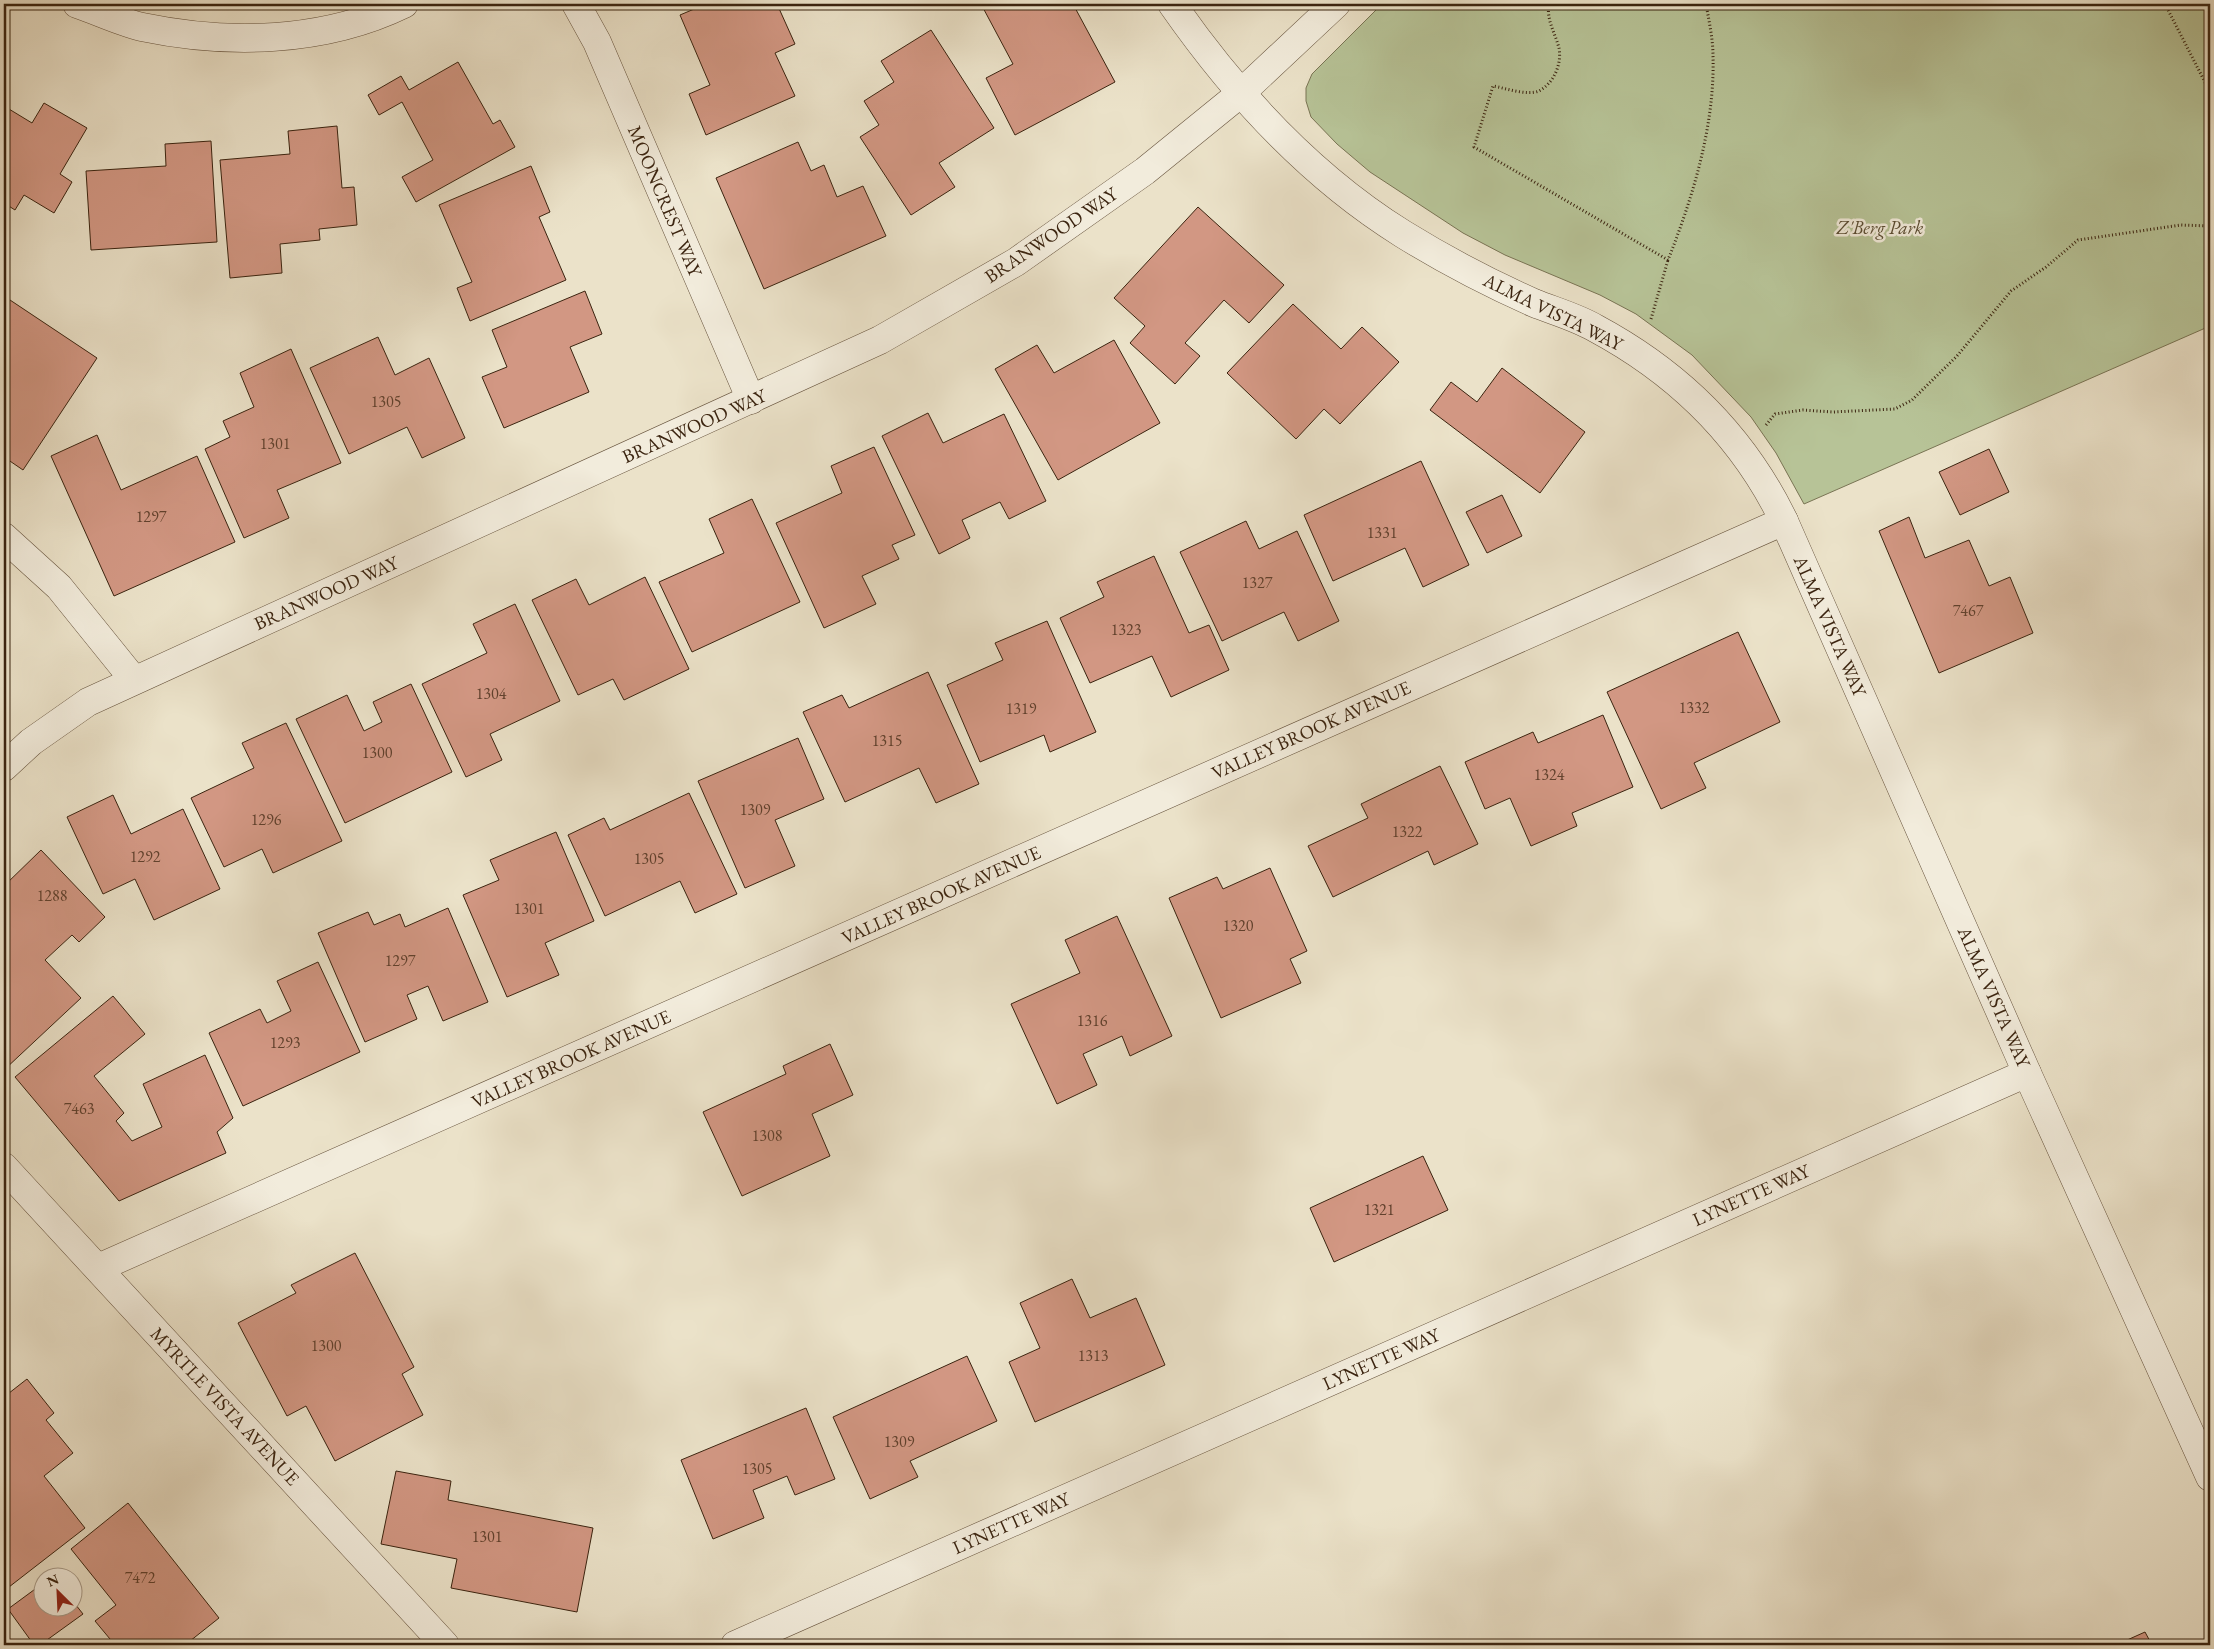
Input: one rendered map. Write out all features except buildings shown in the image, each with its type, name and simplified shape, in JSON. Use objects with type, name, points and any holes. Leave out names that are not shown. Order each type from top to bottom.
[{"type":"street","points":[[77,4],[140,26],[216,38],[278,37],[332,28],[404,4]]},
{"type":"street","name":"MOONCREST WAY","points":[[576,4],[597,42],[751,400]]},
{"type":"street","name":"ALMA VISTA WAY","points":[[1172,4],[1240,93],[1325,177],[1402,233],[1473,274],[1594,327],[1641,356],[1688,390],[1735,442],[1775,502],[1784,521],[2027,1073],[2210,1477]]},
{"type":"street","name":"BRANWOOD WAY","points":[[4,767],[31,742],[88,702],[880,340],[1016,262],[1145,171],[1240,93],[1336,4]]},
{"type":"street","name":"VALLEY BROOK AVENUE","points":[[98,1268],[1784,521]]},
{"type":"street","points":[[4,537],[59,587],[134,680]]},
{"type":"street","name":"LYNETTE WAY","points":[[735,1645],[2027,1073]]},
{"type":"street","name":"MYRTLE VISTA AVENUE","points":[[4,1167],[446,1645]]},
{"type":"path","points":[[1550,4],[1548,13],[1559,49],[1560,61],[1554,77],[1538,91],[1521,92],[1493,86],[1474,147],[1668,260]]},
{"type":"path","points":[[1641,356],[1668,260],[1683,224],[1709,117],[1713,55],[1706,4]]},
{"type":"path","points":[[2165,4],[2210,92]]},
{"type":"path","points":[[1735,442],[1761,430],[1775,414],[1804,410],[1833,412],[1895,409],[1912,400],[1957,356],[2011,291],[2046,267],[2078,240],[2181,225],[2210,226]]},
{"type":"green space","name":"Z'Berg Park","points":[[1382,4],[2210,4],[2210,326],[1804,504],[1776,453],[1751,417],[1692,355],[1636,314],[1600,295],[1505,255],[1463,233],[1370,172],[1337,144],[1311,117],[1306,101],[1306,88],[1312,74]]}]
